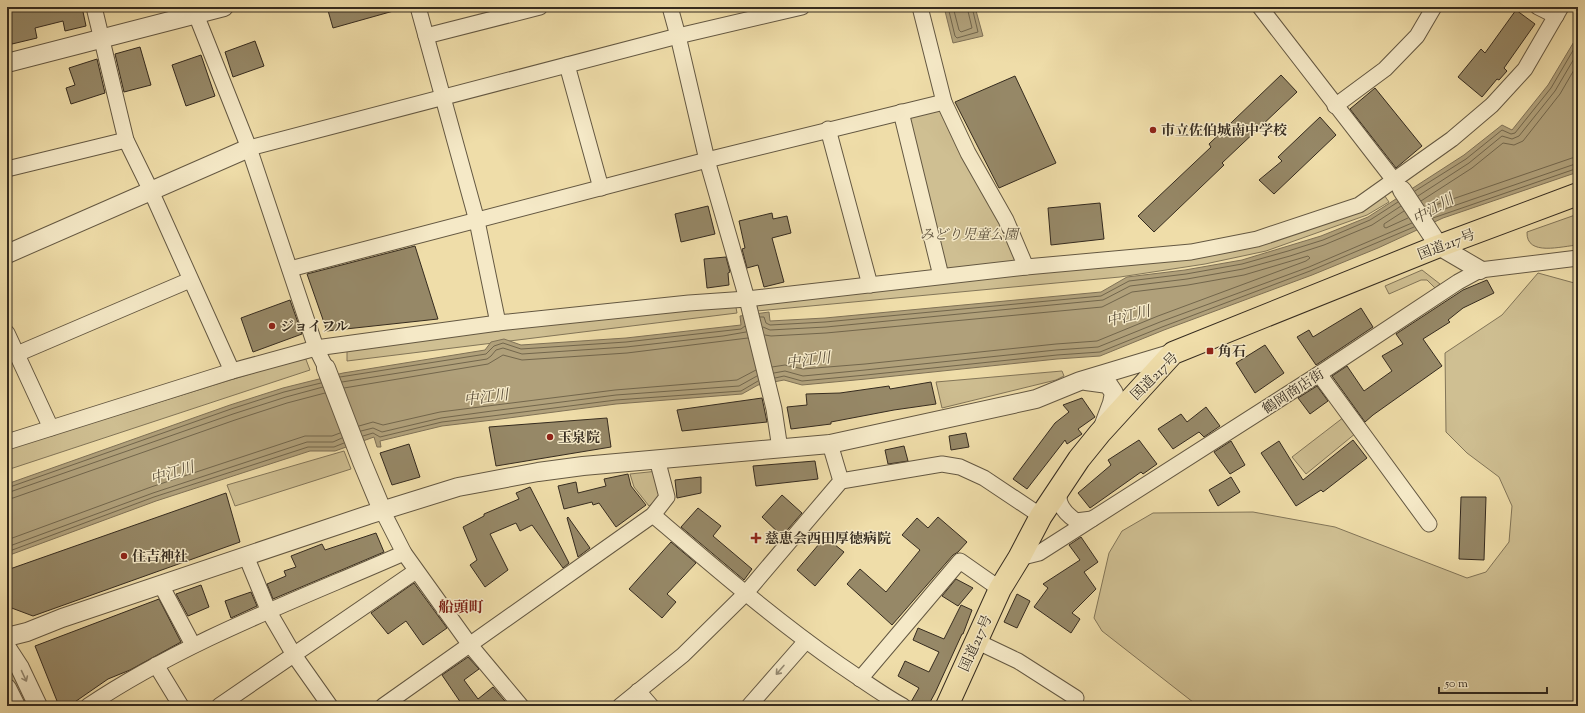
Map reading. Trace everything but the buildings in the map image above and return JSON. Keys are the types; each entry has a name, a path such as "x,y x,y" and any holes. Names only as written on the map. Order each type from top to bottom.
{"highway":[{"name":"国道217号","path":"947,706 1000,588 1019,558 1041,516 1063,482 1100,433 1173,353 1434,238 1578,194"}],"street":[{"path":"94,7 126,140 151,191 232,371"},
{"path":"7,63 102,40 194,11 224,7"},
{"path":"418,7 477,221 498,322"},
{"path":"426,36 540,7"},
{"path":"670,7 707,160 748,304 774,409 780,449"},
{"path":"7,254 249,148 678,36 802,7"},
{"path":"920,7 944,102 968,153 1006,220 1026,267"},
{"path":"1335,106 1385,69 1417,36 1434,7"},
{"path":"7,442 232,371 316,348 498,322 689,303 748,304 870,285 941,276 1191,252 1257,239 1359,205 1397,186 1492,105 1525,69 1559,12 1538,7"},
{"path":"1265,9 1335,106 1397,186 1434,238 1480,270"},
{"path":"194,11 249,148 316,348 326,368 382,510 404,553 416,571 470,645 521,706"},
{"path":"567,65 601,188"},
{"path":"290,270 707,160 828,129 944,102"},
{"path":"901,112 941,276"},
{"path":"828,129 870,285"},
{"path":"7,169 126,140"},
{"name":"鶴岡商店街","path":"1019,558 1039,553 1319,374 1458,282 1480,270 1578,258"},
{"path":"17,354 190,280"},
{"path":"7,333 51,428"},
{"path":"7,637 27,632 62,618 382,510 458,487 538,472 583,466 830,444 1036,399 1080,381 1173,353"},
{"path":"1319,374 1429,524"},
{"path":"1080,381 1108,384 1114,393 1112,403 1100,433"},
{"path":"830,444 841,481"},
{"path":"383,706 653,515 667,498 657,459"},
{"path":"620,706 683,655 745,594 841,481 942,464 960,467 984,478 1041,516"},
{"path":"1063,482 1058,497 1068,516 1076,522 1093,519"},
{"path":"653,515 745,594 806,641 860,678 886,702 903,706"},
{"path":"88,706 118,686 194,645 404,553"},
{"path":"246,556 269,612 294,656 330,706"},
{"path":"860,678 960,561 1000,588"},
{"path":"219,706 416,571"},
{"path":"161,585 194,645"},
{"path":"749,706 806,641"},
{"path":"976,641 1018,661 1076,698"},
{"path":"7,648 20,668 38,706"},
{"path":"156,665 181,706"},
{"path":"7,688 16,706"},
{"path":"638,691 651,706"}],"green space":[{"name":"みどり児童公園","path":"943,104 1021,264 943,272 905,114"},
{"path":"1382,192 1389,202 1367,215 1266,251 1205,264 1120,277 757,311 756,299 1189,255"},
{"path":"1578,214 1578,245 1546,248 1532,245 1528,240 1527,232"},
{"path":"1422,270 1440,284 1435,288 1427,280 1421,280 1389,294 1385,286"},
{"path":"1538,273 1578,284 1578,706 1198,706 1102,631 1094,618 1109,553 1122,531 1153,513 1253,512 1335,527 1467,578 1486,572 1509,542 1512,506 1499,477 1467,453 1446,432 1445,353 1502,315"},
{"path":"735,302 737,313 347,361 347,351 365,345"},
{"path":"305,357 310,370 7,470 7,449"},
{"path":"1062,371 1064,376 1056,380 942,408 936,382"},
{"path":"1344,417 1356,433 1306,474 1292,457"},
{"path":"344,451 351,469 235,506 227,485"},
{"path":"658,471 659,498 649,506 634,487 630,474"},
{"path":"17,668 34,706 20,706 7,680 7,672"}],"water":[{"path":"944,7 975,7 983,36 953,43"},
{"name":"中江川","path":"1578,35 1578,172 1443,218 1378,248 1312,275 1164,330 1100,356 802,385 784,380 758,385 742,394 616,404 442,426 380,441 381,447 377,447 374,437 335,451 310,451 156,501 7,556 7,484 230,405 283,388 343,373 485,350 491,342 504,339 521,345 626,338 741,325 740,316 769,312 770,321 825,318 1101,292 1127,277 1185,270 1242,260 1321,236 1368,217 1464,155 1502,125 1512,130 1548,85"}],"place":[{"name":"市立佐伯城南中学校","path":"1153,130"},
{"name":"ジョイフル","path":"272,326"},
{"name":"角石","path":"1210,351"},
{"name":"玉泉院","path":"550,437"},
{"name":"慈恵会西田厚徳病院","path":"756,538"},
{"name":"住吉神社","path":"124,556"}],"district":[{"name":"船頭町","path":"461,607"}]}
